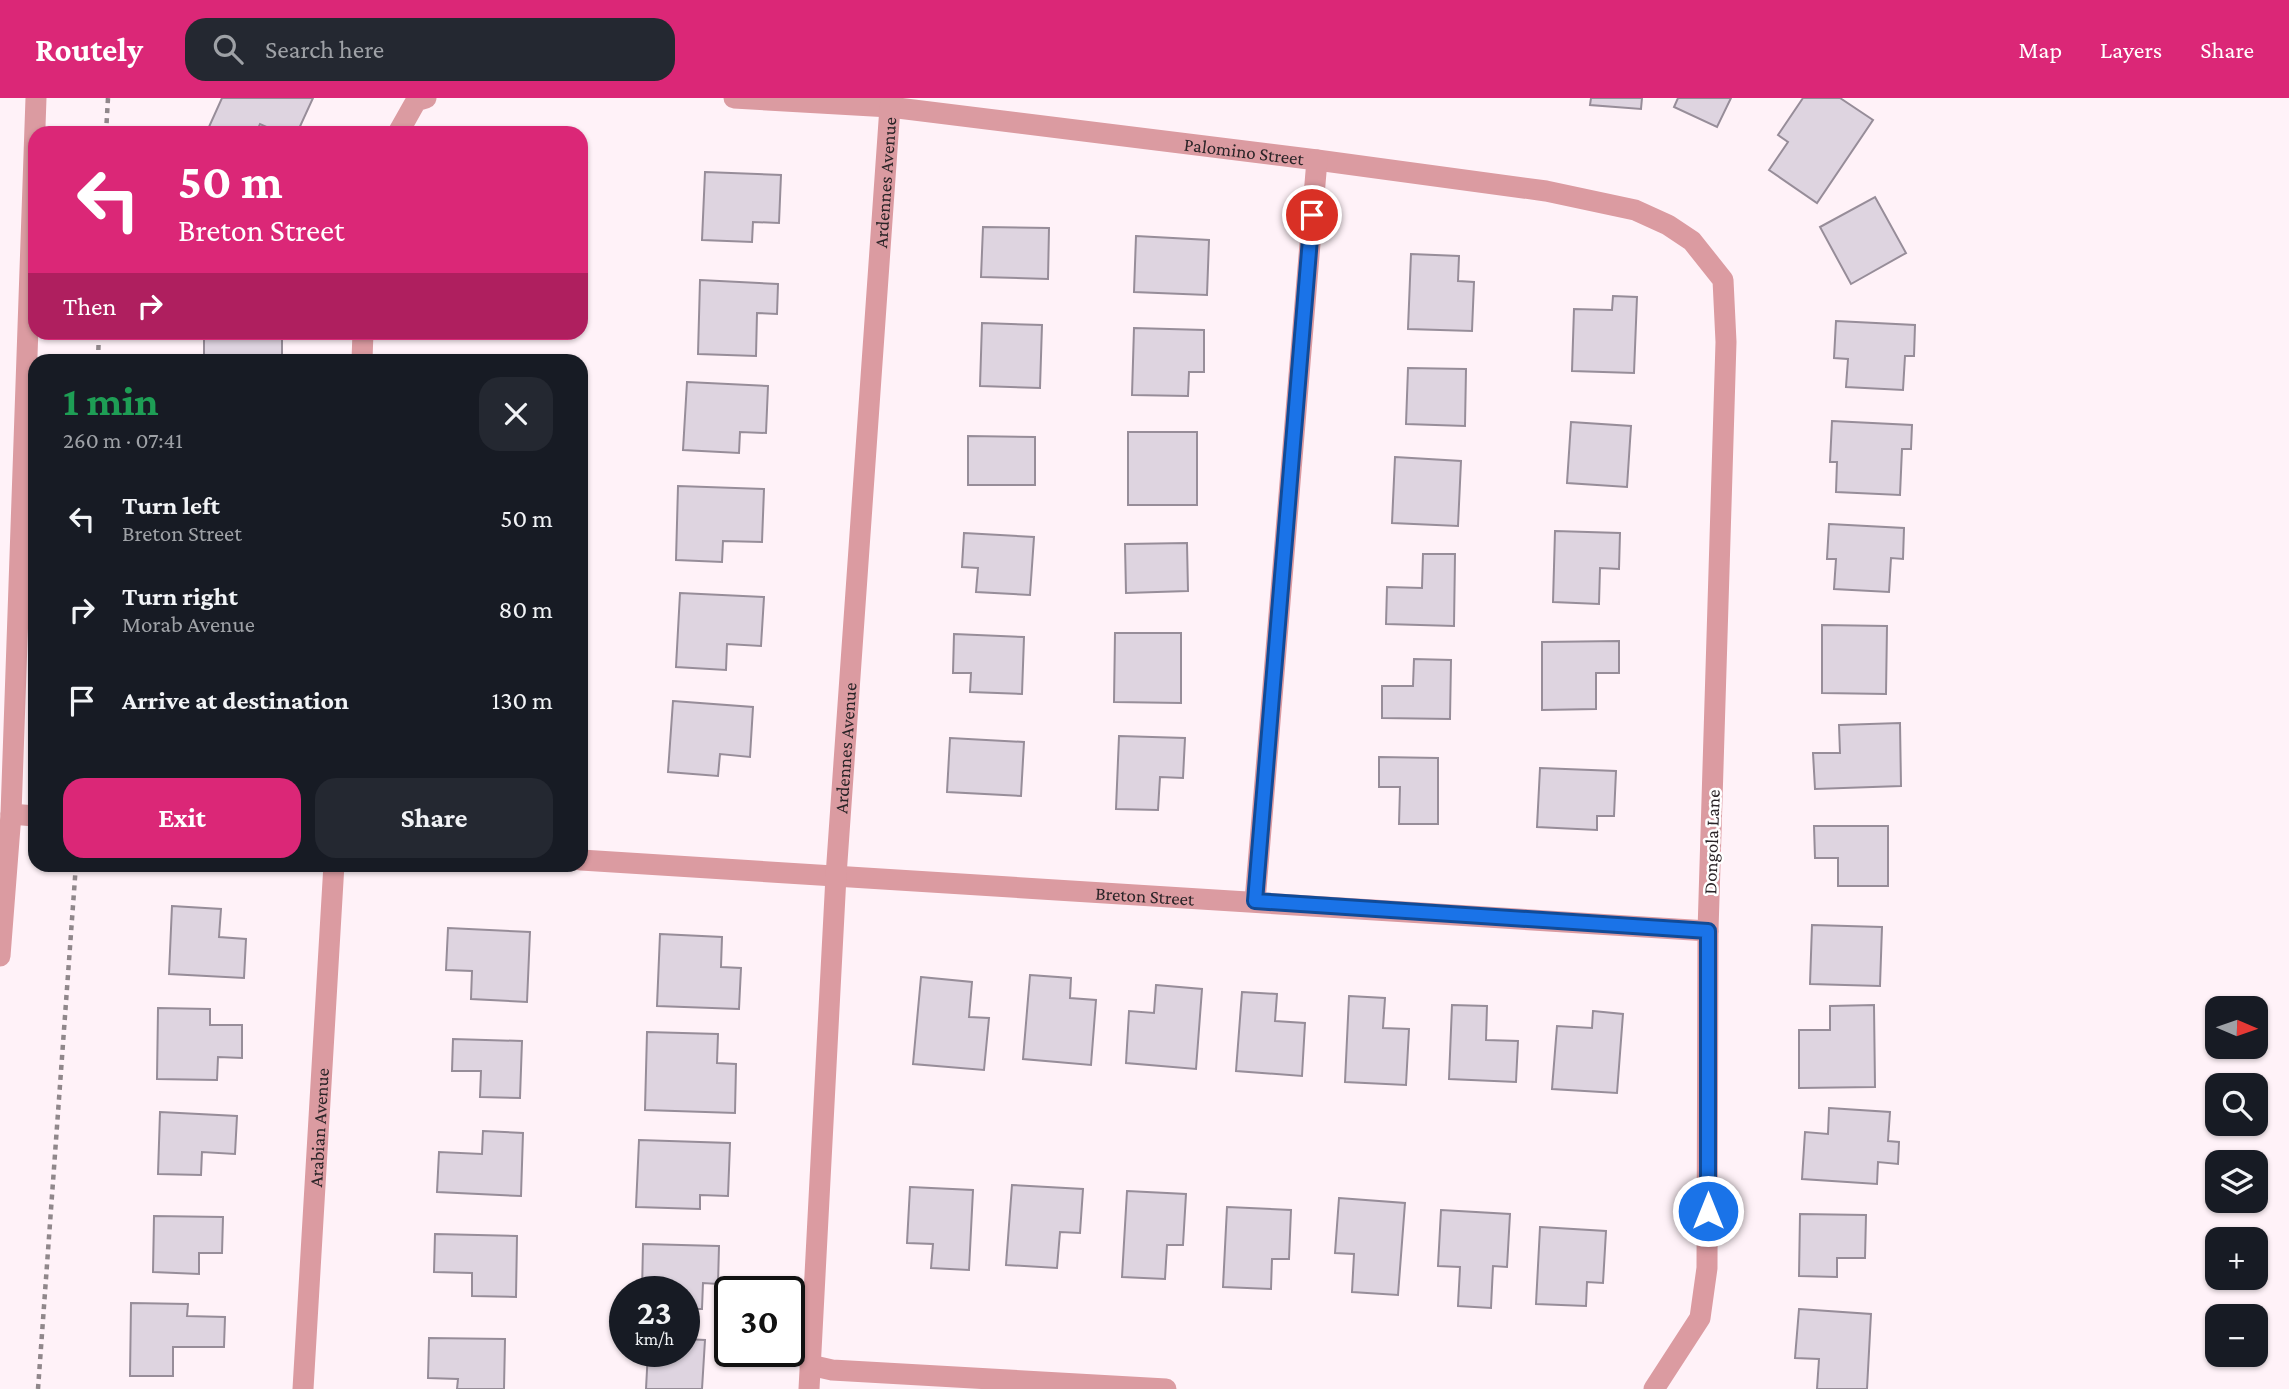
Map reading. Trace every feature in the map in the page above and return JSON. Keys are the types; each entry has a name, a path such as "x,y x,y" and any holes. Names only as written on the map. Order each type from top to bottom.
{"street":[{"path":"35,126 36,98"},
{"name":"Palomino Street","path":"734,98 890,107 1546,191 1635,210 1668,225 1692,241 1723,281"},
{"path":"403,126 421,100"},
{"name":"Ardennes Avenue","path":"809,1389 836,877 890,107"},
{"path":"1255,901 1317,160"},
{"name":"Dongola Lane","path":"1654,1389 1700,1318 1707,1268 1708,931 1726,342 1723,281"},
{"path":"0,956 11,814 28,327"},
{"path":"11,814 28,815"},
{"name":"Breton Street","path":"588,860 1708,931"},
{"name":"Arabian Avenue","path":"303,1389 334,872"},
{"path":"810,1365 832,1370 1166,1389"}],"path":[{"path":"106,126 108,98"},
{"path":"38,1389 75,872"}],"building":[{"path":"222,98 313,98 300,126 209,126"},
{"path":"1591,98 1642,98 1641,109 1590,105"},
{"path":"1678,98 1731,98 1717,127 1674,107"},
{"path":"1803,98 1840,98 1873,120 1817,203 1769,170 1788,142 1778,135"},
{"path":"705,172 781,175 779,223 753,222 752,242 702,240"},
{"path":"1875,197 1906,253 1851,284 1820,227"},
{"path":"983,227 1049,228 1048,279 981,277"},
{"path":"1136,236 1209,240 1207,295 1134,292"},
{"path":"1411,254 1459,256 1458,281 1474,282 1472,331 1408,329"},
{"path":"700,280 778,284 777,314 757,313 756,356 698,354"},
{"path":"1613,296 1637,297 1634,373 1572,371 1574,309 1612,310"},
{"path":"1836,321 1915,325 1914,356 1905,356 1903,390 1846,387 1848,359 1834,358"},
{"path":"982,323 1042,325 1040,388 980,386"},
{"path":"1134,328 1204,330 1204,372 1189,372 1188,396 1132,395"},
{"path":"204,340 282,340 282,354 204,354"},
{"path":"1408,368 1466,369 1465,426 1406,424"},
{"path":"687,382 768,386 766,433 740,432 739,453 683,450"},
{"path":"1832,421 1912,425 1911,449 1902,449 1900,495 1836,492 1837,462 1830,462"},
{"path":"1571,422 1631,426 1627,487 1567,483"},
{"path":"1128,432 1197,432 1197,505 1128,505"},
{"path":"968,436 1035,437 1035,485 968,485"},
{"path":"1395,457 1461,461 1458,526 1392,523"},
{"path":"678,486 764,489 762,542 723,541 722,562 676,560"},
{"path":"1829,524 1904,528 1903,559 1891,558 1889,592 1834,589 1836,559 1827,559"},
{"path":"1555,531 1620,533 1619,569 1600,568 1599,604 1553,602"},
{"path":"964,533 1034,537 1030,595 976,592 978,568 962,567"},
{"path":"1187,543 1188,591 1126,593 1125,544"},
{"path":"1423,554 1455,554 1454,626 1386,624 1387,587 1422,588"},
{"path":"680,593 764,597 761,646 727,644 726,670 676,667"},
{"path":"1822,625 1887,626 1886,694 1822,693"},
{"path":"1115,633 1181,633 1181,703 1114,702"},
{"path":"954,634 1024,637 1022,694 970,692 971,673 953,673"},
{"path":"1619,641 1619,673 1596,673 1596,709 1542,710 1542,642"},
{"path":"1414,659 1451,660 1450,719 1382,718 1382,686 1413,686"},
{"path":"673,701 753,707 750,757 720,754 718,776 668,772"},
{"path":"1900,723 1901,786 1815,789 1813,753 1840,753 1839,725"},
{"path":"1119,736 1185,738 1183,778 1160,777 1158,810 1116,809"},
{"path":"950,738 1024,742 1021,796 947,792"},
{"path":"1379,757 1438,758 1438,824 1399,824 1400,787 1379,787"},
{"path":"1540,768 1616,771 1614,816 1597,816 1597,830 1537,827"},
{"path":"1814,826 1888,826 1888,886 1838,886 1838,858 1815,858"},
{"path":"172,906 221,909 219,937 246,939 244,978 169,974"},
{"path":"1812,925 1882,927 1880,986 1810,984"},
{"path":"448,928 530,932 527,1002 471,999 472,971 446,970"},
{"path":"660,934 722,937 721,967 741,968 739,1009 657,1006"},
{"path":"1030,975 1071,978 1070,998 1096,1000 1091,1065 1023,1059"},
{"path":"921,977 972,982 969,1017 989,1018 984,1070 913,1064"},
{"path":"1156,985 1202,989 1196,1069 1126,1063 1129,1011 1154,1013"},
{"path":"1242,992 1277,994 1275,1021 1305,1023 1302,1076 1236,1071"},
{"path":"1349,996 1385,998 1383,1028 1409,1029 1406,1085 1345,1082"},
{"path":"1452,1005 1487,1006 1486,1040 1518,1041 1516,1082 1449,1079"},
{"path":"1874,1005 1875,1087 1799,1088 1799,1030 1830,1030 1830,1006"},
{"path":"158,1008 210,1009 210,1025 242,1025 242,1058 218,1057 217,1080 157,1079"},
{"path":"1593,1011 1623,1014 1617,1093 1552,1089 1557,1026 1592,1028"},
{"path":"647,1032 718,1034 717,1063 736,1064 735,1113 645,1110"},
{"path":"453,1039 522,1041 520,1098 480,1097 481,1071 452,1071"},
{"path":"1829,1108 1890,1112 1888,1141 1899,1142 1898,1164 1878,1162 1877,1184 1802,1179 1805,1132 1828,1134"},
{"path":"160,1112 237,1116 235,1154 202,1152 201,1175 158,1174"},
{"path":"483,1131 523,1133 521,1196 437,1192 439,1152 482,1154"},
{"path":"639,1140 730,1143 728,1196 700,1195 700,1209 636,1207"},
{"path":"1012,1185 1083,1189 1080,1233 1060,1232 1057,1268 1006,1265"},
{"path":"910,1187 973,1190 969,1270 931,1268 933,1244 907,1243"},
{"path":"1127,1191 1186,1194 1183,1245 1167,1245 1165,1279 1122,1277"},
{"path":"1339,1198 1405,1203 1398,1295 1352,1292 1354,1254 1335,1253"},
{"path":"1227,1207 1291,1210 1289,1259 1272,1259 1271,1289 1223,1287"},
{"path":"1441,1210 1510,1214 1507,1267 1493,1266 1491,1308 1458,1306 1460,1267 1438,1266"},
{"path":"1800,1214 1866,1215 1865,1258 1837,1258 1837,1277 1799,1276"},
{"path":"154,1216 223,1217 222,1253 199,1253 199,1274 153,1272"},
{"path":"1540,1227 1606,1231 1603,1283 1587,1282 1586,1306 1536,1304"},
{"path":"435,1234 517,1236 516,1297 472,1296 472,1273 434,1272"},
{"path":"643,1244 719,1246 718,1276 714,1276 714,1284 703,1283 702,1309 700,1276 642,1276"},
{"path":"131,1303 188,1304 187,1316 225,1317 224,1347 173,1347 173,1376 130,1376"},
{"path":"1799,1309 1871,1314 1867,1389 1817,1389 1819,1359 1795,1358"},
{"path":"429,1338 505,1339 504,1389 457,1389 458,1379 428,1378"},
{"path":"700,1340 705,1340 702,1389 646,1389 647,1367 700,1367"}],"route":[{"path":"1312,215 1255,901 1708,931 1708,1211"}]}
